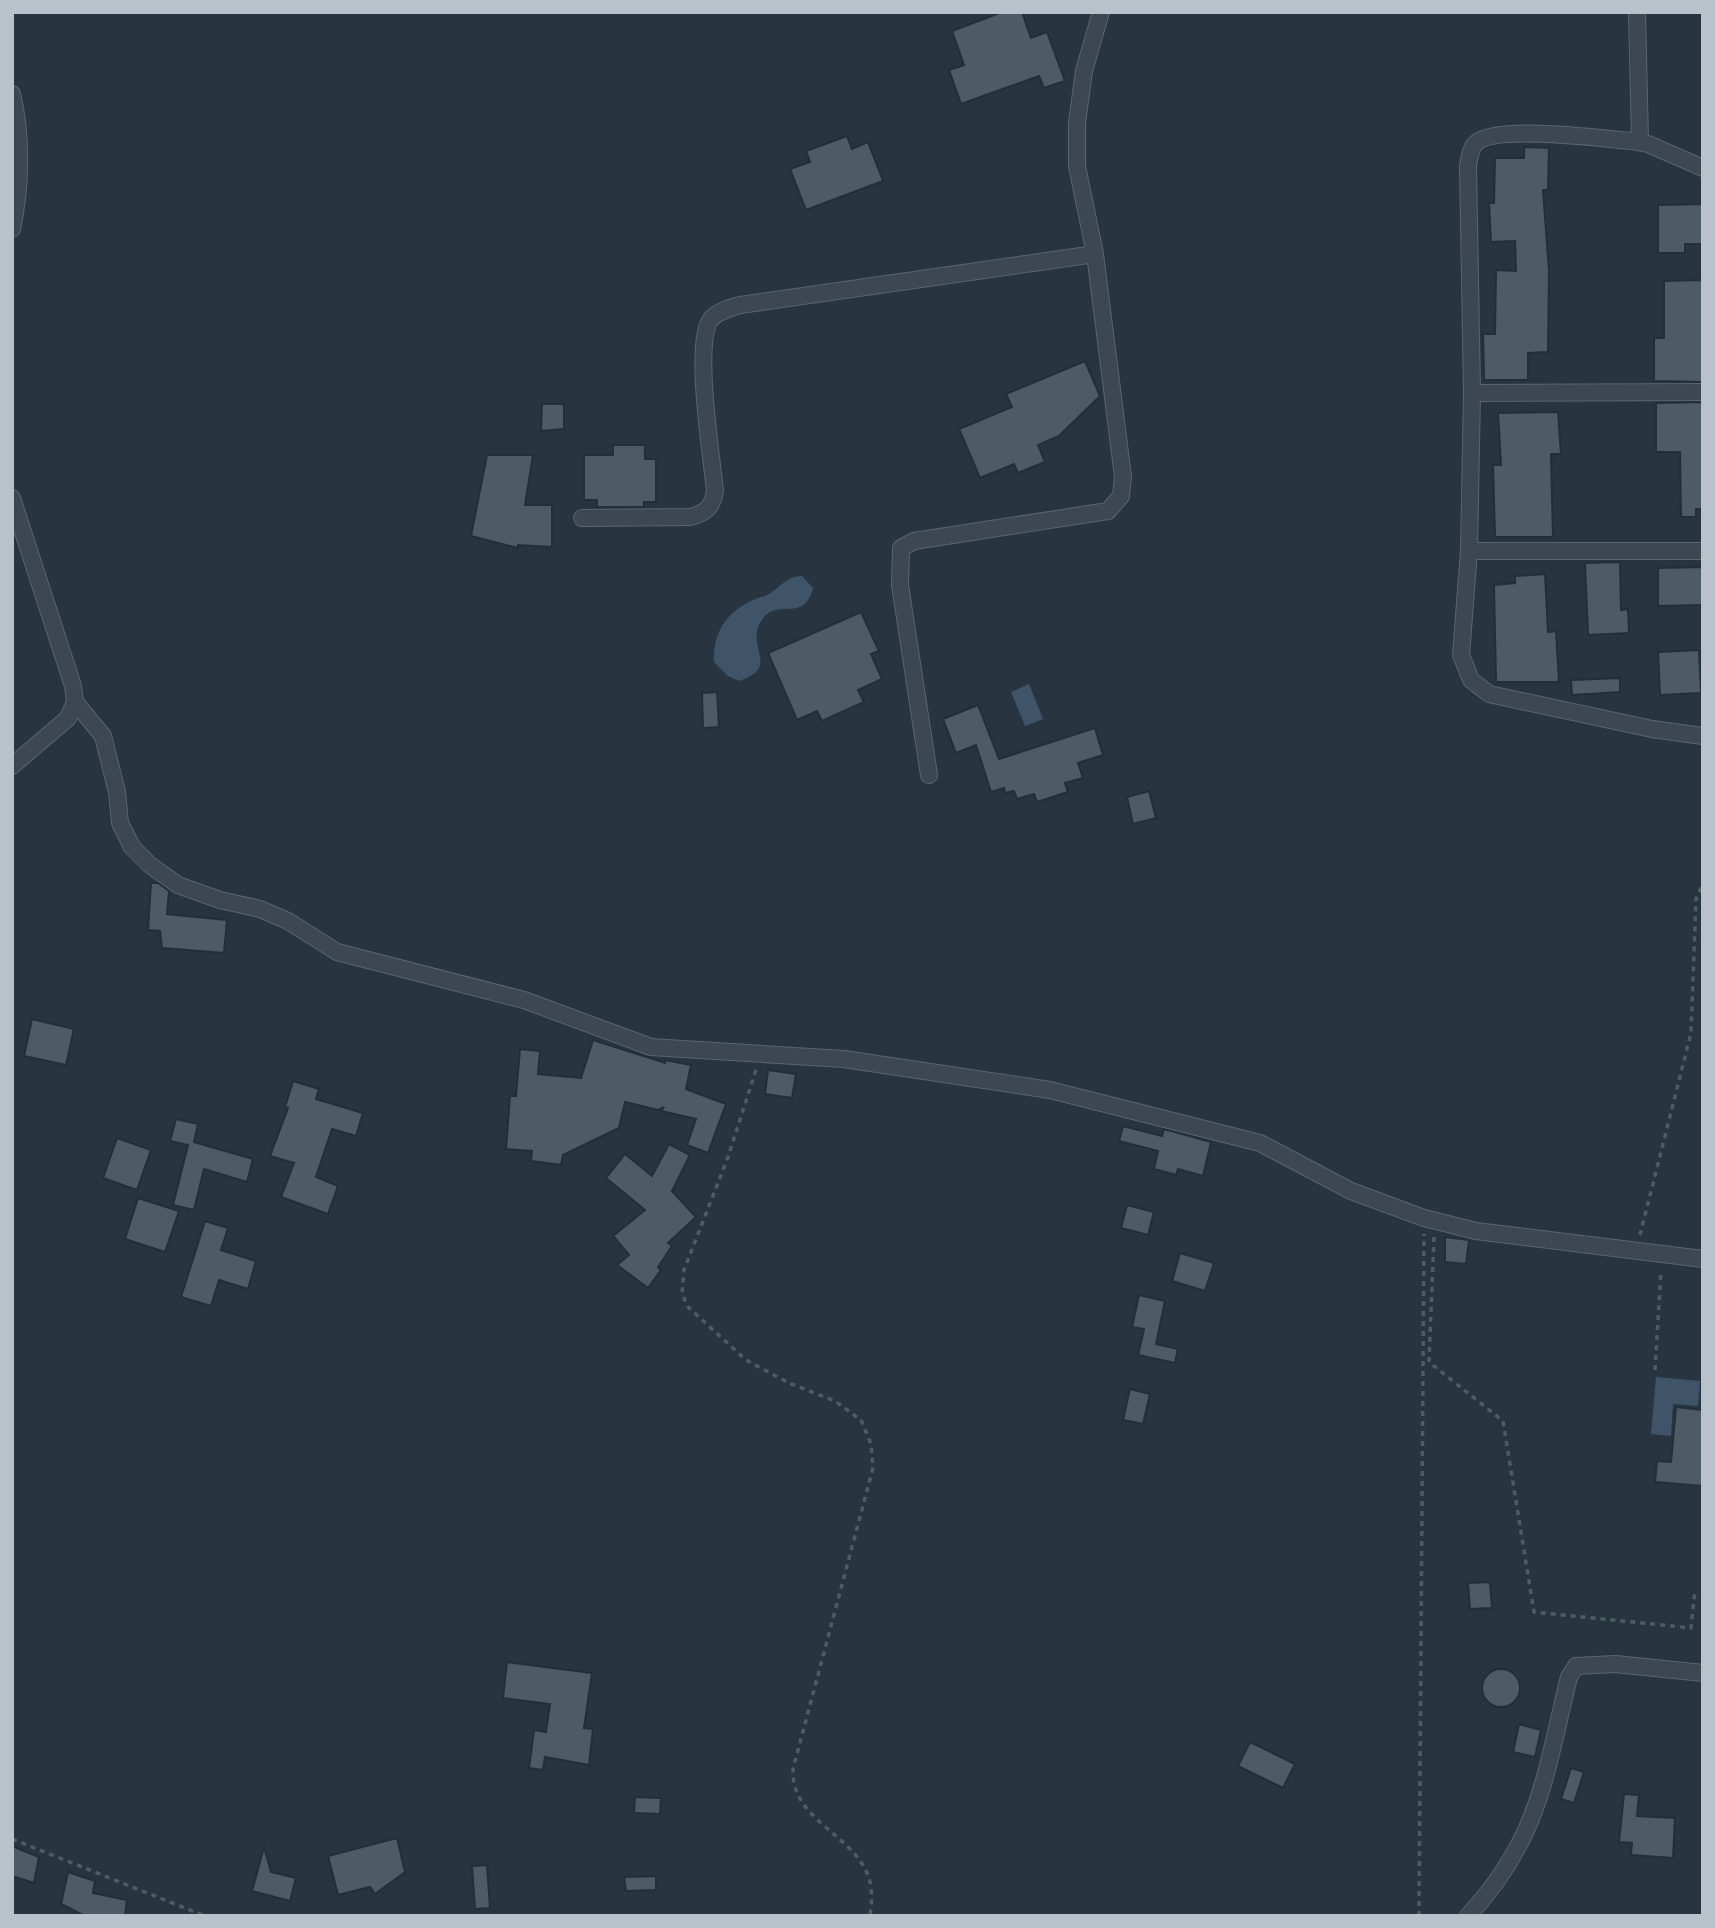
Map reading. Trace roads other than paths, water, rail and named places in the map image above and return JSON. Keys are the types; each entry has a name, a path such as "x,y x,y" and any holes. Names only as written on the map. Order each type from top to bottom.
{"street":[{"path":"929,775 901,585 901,548 914,541 1108,510 1121,496 1123,477 1096,254 1077,166 1077,123 1084,71 1101,12"},
{"path":"1637,12 1640,35 1640,142"},
{"path":"12,94 17,113 18,142 12,229"},
{"path":"1703,168 1640,142 1507,134 1481,139 1474,145 1468,166 1472,393 1469,551 1461,655 1471,680 1489,694 1703,736"},
{"path":"582,518 690,517 704,513 712,505 715,491 703,366 705,333 712,319 725,310 740,305 1096,254"},
{"path":"1472,393 1703,392"},
{"path":"12,498 73,686 75,702 68,718 12,766"},
{"path":"1469,551 1703,551"},
{"path":"75,702 103,736 117,792 120,823 132,847 150,865 178,885 220,900 260,909 288,921 337,952 524,1000 651,1047 844,1059 1050,1090 1260,1143 1351,1191 1429,1219 1476,1231 1703,1259"},
{"path":"1468,1916 1491,1891 1526,1835 1543,1790 1569,1677 1576,1666 1615,1664 1703,1673"}],"water":[{"path":"802,576 813,588 809,599 796,608 774,611 766,615 760,623 757,632 760,656 758,669 739,681 728,676 714,662 716,642 723,625 744,605 769,594 788,580"},
{"path":"1029,684 1043,719 1025,726 1011,692"},
{"path":"1656,1377 1700,1381 1698,1406 1673,1404 1671,1436 1651,1434"}]}
